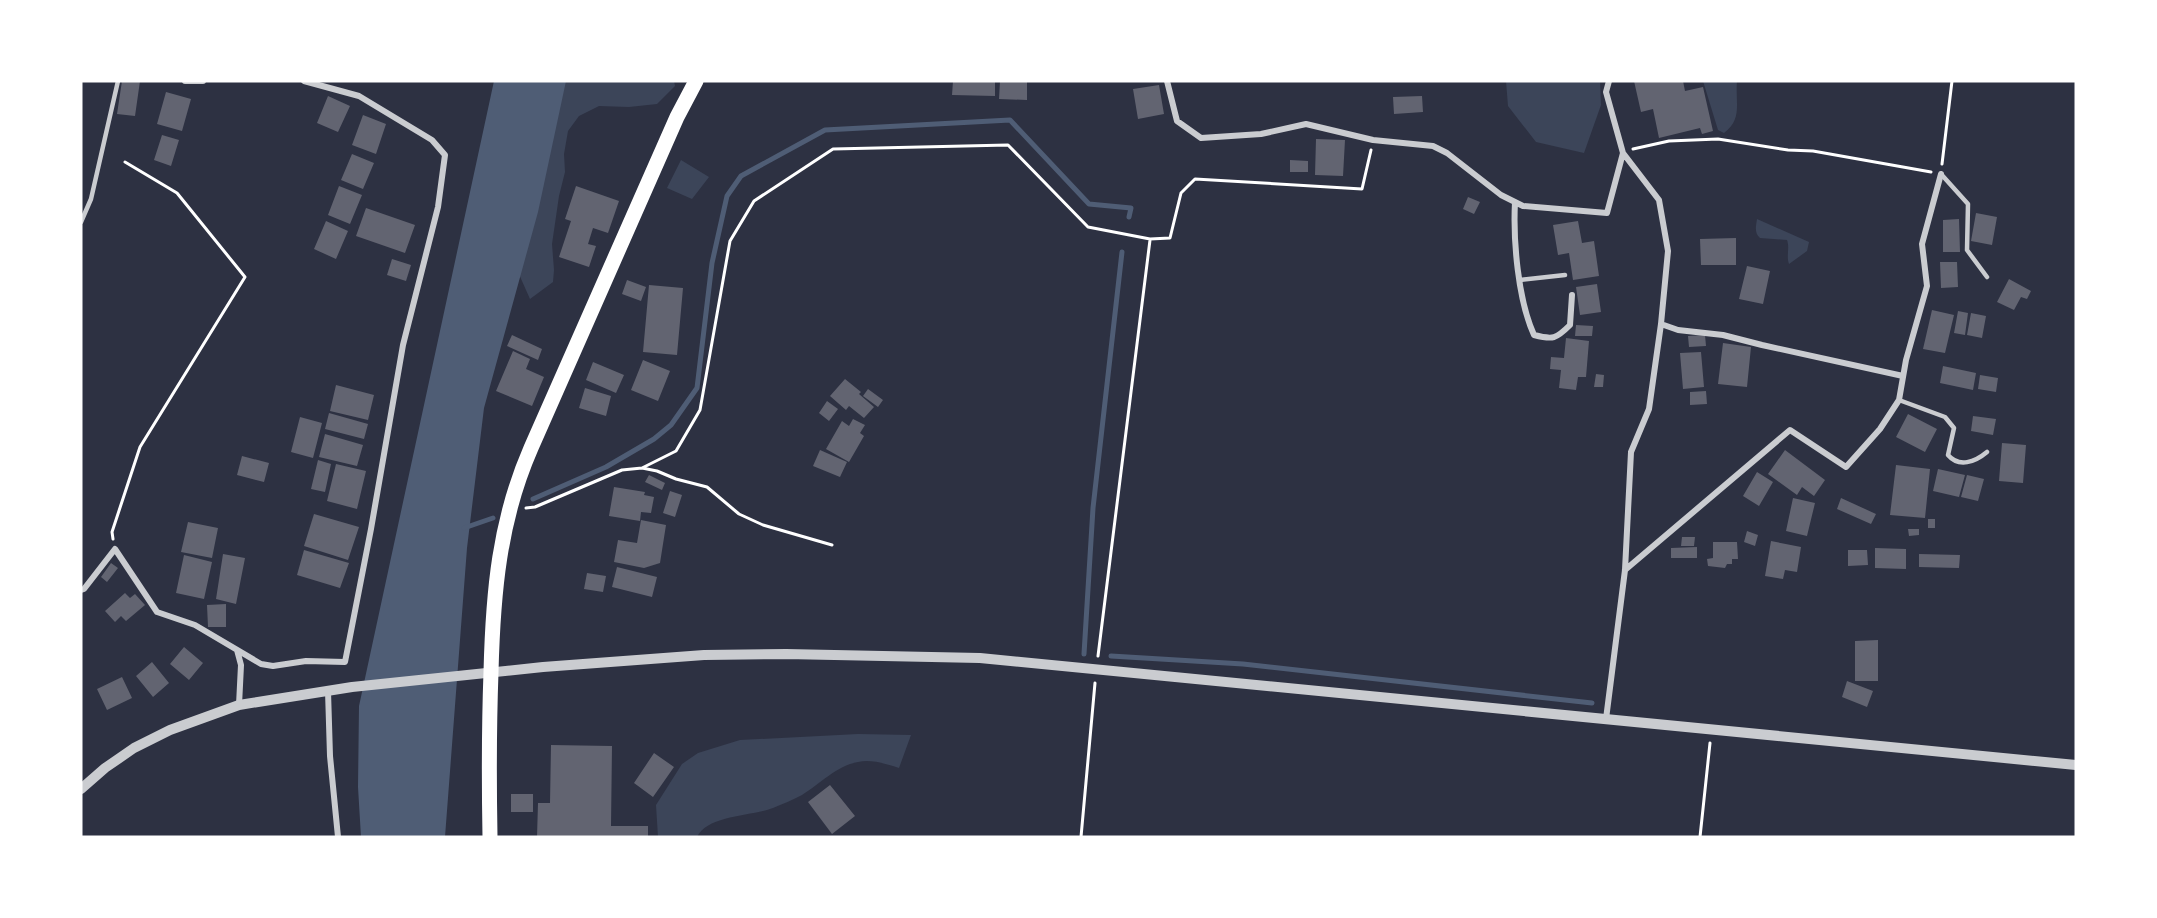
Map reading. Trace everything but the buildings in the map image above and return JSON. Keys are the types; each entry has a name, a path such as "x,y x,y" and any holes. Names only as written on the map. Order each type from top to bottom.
{"main road":[{"path":"490,837 489,746 495,587 509,510 531,448 677,117 696,81"}],"street":[{"path":"184,81 203,81"},
{"path":"81,590 115,549 157,612 195,624 261,664 273,666 306,661 345,662 372,529 403,345 438,207 445,155 432,140 358,96 304,81"},
{"path":"1167,81 1177,121 1201,138 1261,135 1306,124 1373,140 1433,146 1447,153 1502,195 1523,206 1607,213 1623,153"},
{"path":"1606,719 1624,570 1631,452 1649,409 1668,251 1659,200 1623,153 1606,92 1609,81"},
{"path":"1624,570 1790,430 1846,467 1880,429 1899,400 1926,286 1922,244 1941,174"},
{"path":"1515,202 1515,243 1526,318 1534,335 1550,339 1560,335 1570,325 1572,295"},
{"path":"1661,324 1678,330 1723,334 1762,345 1903,376"},
{"path":"237,650 241,665 239,705"},
{"path":"81,789 105,768 134,748 170,730 239,705 333,690 646,658 786,654 980,658 2076,765"},
{"path":"333,690 330,756 338,837"}],"lane":[{"path":"81,222 91,200 118,81"},
{"path":"1941,174 1968,204 1967,250 1987,277"},
{"path":"1521,280 1564,275"},
{"path":"1899,400 1945,417 1954,428 1948,455 1953,461 1966,463 1977,460 1987,452"}],"path":[{"path":"1623,153 1635,148 1670,141 1718,139 1788,150 1813,151 1941,174 1952,81"},
{"path":"642,468 676,451 700,410 730,241 754,201 833,149 1008,145 1088,227 1150,239 1170,238 1181,194 1195,179 1362,189 1373,140"},
{"path":"115,549 112,532 140,447 245,277 177,193 125,162"},
{"path":"1082,837 1097,670 1150,239"},
{"path":"509,510 535,507 622,470 642,468 707,487 739,514 763,525 832,545"},
{"path":"1700,837 1712,729"}],"shaded area":[{"path":"494,81 566,81 538,212 484,408 467,548 445,837 361,837 358,787 359,706"},
{"path":"556,81 674,81 675,86 657,104 629,107 599,106 579,116 568,131 564,154 565,172 552,244 553,282 530,299 514,263"},
{"path":"1506,81 1600,81 1601,105 1584,153 1536,142 1508,106"},
{"path":"1703,81 1737,81 1736,116 1730,128 1724,133 1718,130"},
{"path":"681,160 709,177 692,199 667,188"},
{"path":"1757,219 1809,242 1807,251 1789,264 1787,240 1760,238 1756,232"},
{"path":"858,734 911,735 899,768 863,761 850,764 835,771 795,799 764,811 720,820 710,824 697,837 658,837 656,805 682,764 698,753 740,740"}],"waterway":[{"path":"533,499 606,467 654,439 671,425 697,388 712,263 727,196 741,176 825,130 1010,120 1089,204 1131,208 1129,217"},
{"path":"1084,654 1093,508 1122,252"},
{"path":"464,528 493,518"},
{"path":"1111,656 1243,664 1592,703"}]}
